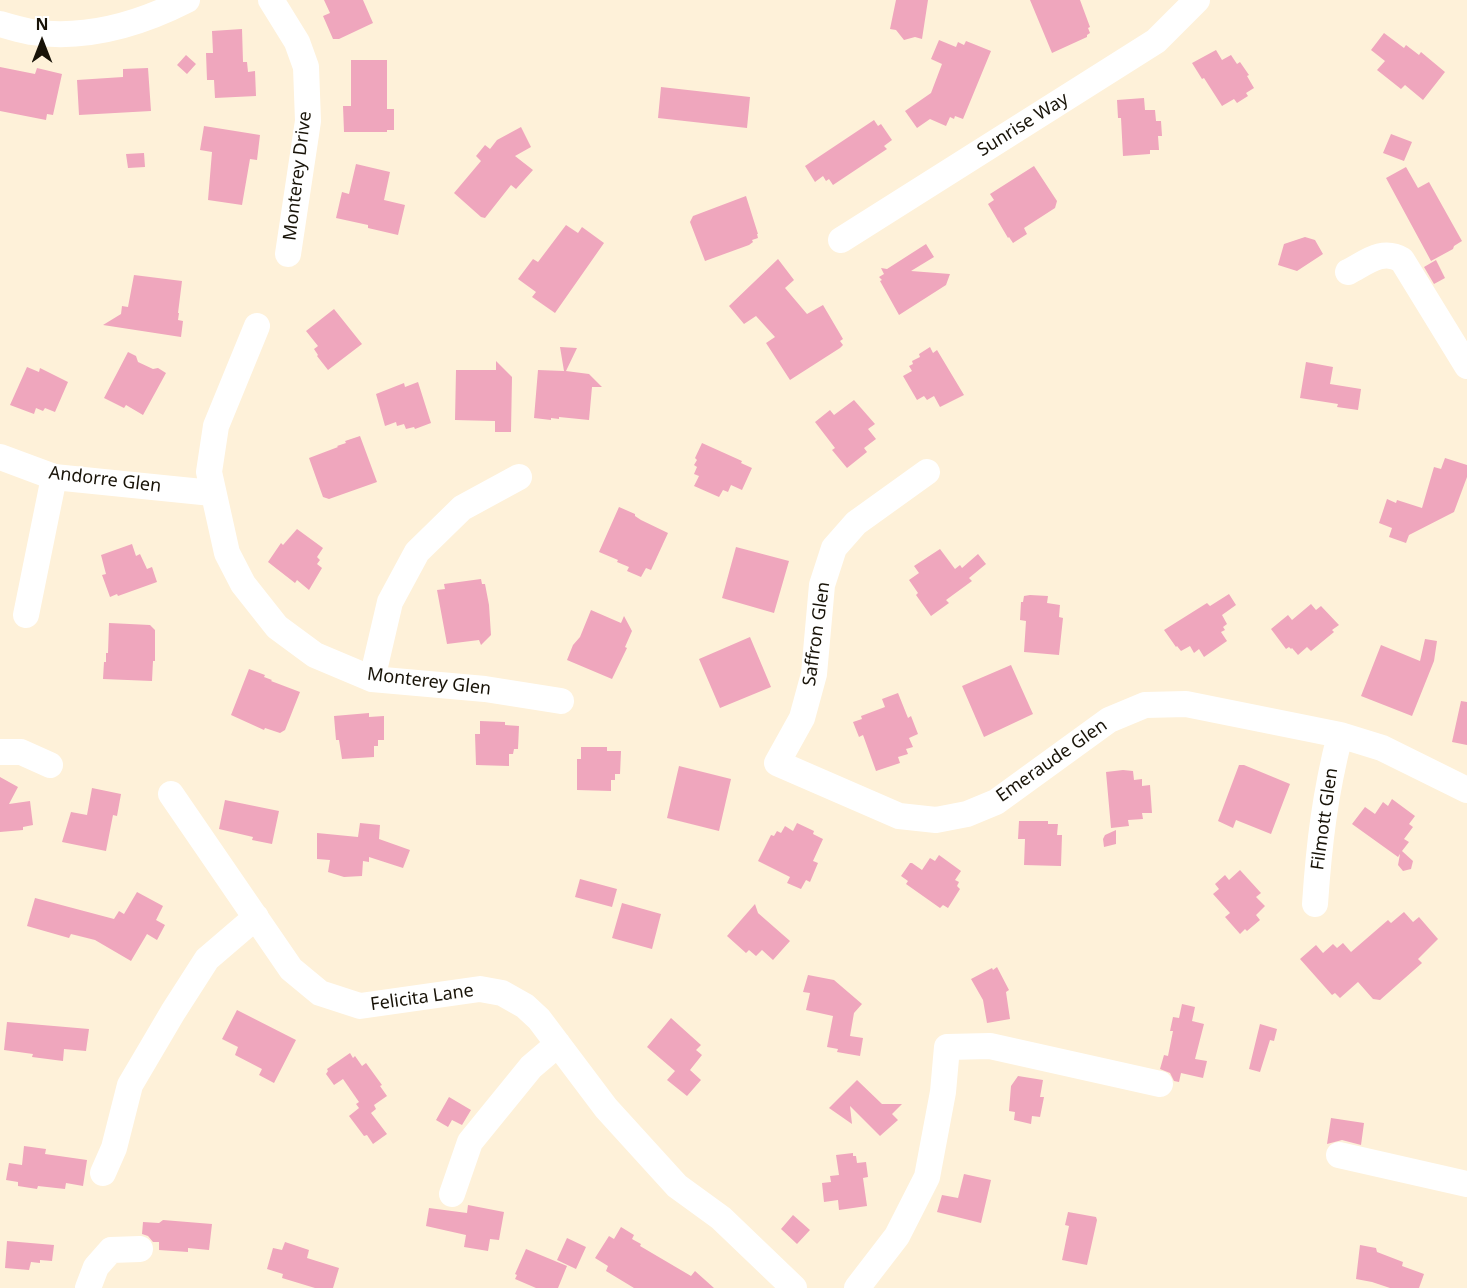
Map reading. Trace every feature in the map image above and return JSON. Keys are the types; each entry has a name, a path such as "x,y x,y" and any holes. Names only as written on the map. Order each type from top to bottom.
{"street":[{"path":"0,24 31,32 61,34 123,27 164,12 187,0"},
{"name":"Monterey Drive","path":"271,0 297,42 306,67 308,121 288,254"},
{"name":"Sunrise Way","path":"841,240 1156,41 1197,0"},
{"path":"1348,273 1382,254 1392,255 1402,260 1467,366"},
{"name":"Monterey Glen","path":"257,326 216,426 209,472 227,553 243,584 277,627 315,655 372,679 485,689 561,701"},
{"name":"Andorre Glen","path":"0,457 54,477 212,493"},
{"name":"Saffron Glen","path":"777,763 802,718 814,674 822,585 834,548 856,523 927,472"},
{"path":"26,615 54,477"},
{"path":"372,679 390,602 417,552 462,508 519,477"},
{"name":"Emeraude Glen","path":"777,763 898,816 936,819 967,814 996,802 1108,720 1145,705 1186,704 1340,735 1382,748 1467,790"},
{"name":"Filmott Glen","path":"1315,904 1319,841 1328,783 1340,735"},
{"path":"0,752 21,752 50,765"},
{"name":"Felicita Lane","path":"171,794 291,969 320,993 360,1006 480,989 502,993 525,1006 539,1019 606,1108 678,1186 721,1218 794,1288"},
{"path":"103,1173 114,1148 130,1085 173,1012 207,959 256,917"},
{"path":"452,1194 470,1142 531,1067 558,1044"},
{"path":"857,1288 897,1236 927,1177 943,1092 947,1047 990,1046 1160,1084"},
{"path":"1339,1155 1467,1184"},
{"path":"88,1288 96,1267 111,1250 140,1249"}],"building":[{"path":"324,0 363,0 373,23 339,39 333,39 323,16 330,13"},
{"path":"896,0 928,0 922,39 915,37 904,40 896,30 890,29"},
{"path":"1030,0 1080,0 1090,33 1087,37 1052,53"},
{"path":"242,29 243,62 247,62 248,72 255,71 256,96 215,98 214,80 207,80 206,53 213,53 212,31"},
{"path":"1384,33 1404,48 1406,45 1419,55 1421,52 1445,72 1423,100 1405,85 1401,89 1377,70 1385,61 1371,50"},
{"path":"939,40 956,47 958,42 964,45 966,41 991,51 963,119 950,117 946,126 930,119 917,128 905,111 931,93 942,64 931,59"},
{"path":"1216,50 1222,60 1231,55 1237,64 1240,62 1249,75 1247,76 1254,88 1246,93 1248,96 1237,103 1234,99 1222,106 1192,63"},
{"path":"186,55 196,64 187,74 177,65"},
{"path":"351,60 387,60 387,109 394,109 394,130 344,132 343,106 351,106"},
{"path":"0,67 35,74 37,68 62,74 53,115 47,114 46,120 0,111"},
{"path":"148,68 151,111 79,115 77,80 123,77 123,69"},
{"path":"661,87 750,97 747,128 658,118"},
{"path":"1144,98 1145,110 1155,110 1156,121 1161,121 1162,136 1158,136 1159,150 1150,150 1150,154 1123,156 1121,118 1118,118 1117,100"},
{"path":"874,120 878,126 881,124 892,140 884,146 887,149 833,185 823,176 815,182 805,166"},
{"path":"204,126 260,135 257,160 250,159 242,205 208,200 212,152 200,150"},
{"path":"521,127 531,147 515,156 533,170 516,189 511,185 485,218 481,217 454,193 481,161 476,156 485,145 490,149 497,140"},
{"path":"1391,134 1412,142 1404,161 1383,153"},
{"path":"144,153 145,167 128,168 126,154"},
{"path":"356,164 390,172 384,200 405,205 398,235 336,218 342,192 349,194"},
{"path":"1034,166 1057,201 1055,208 1024,228 1027,234 1013,243 988,204 994,200 990,194"},
{"path":"1406,167 1418,188 1429,182 1462,241 1453,249 1431,261 1386,178"},
{"path":"746,196 758,238 752,240 753,242 749,245 705,261 690,222 693,216"},
{"path":"566,225 578,233 582,227 604,243 555,313 532,297 536,292 518,279 533,259 538,262"},
{"path":"1305,237 1315,240 1323,254 1297,271 1278,265 1284,244"},
{"path":"926,244 934,257 911,271 950,274 946,285 899,315 880,281 882,280 879,277 884,274 881,268 887,269"},
{"path":"778,259 794,280 785,288 807,314 823,305 843,339 840,341 843,345 840,348 790,380 766,343 775,337 756,316 744,324 729,306"},
{"path":"1436,260 1445,278 1434,284 1424,267"},
{"path":"134,275 182,281 178,313 178,320 183,321 181,337 103,325 121,314 122,306 128,307"},
{"path":"334,309 362,344 328,370 314,349 318,346 306,331"},
{"path":"560,347 577,348 566,371 589,374 602,387 592,387 589,420 559,417 559,419 551,418 551,420 534,418 538,370 564,371"},
{"path":"930,347 933,353 937,350 964,395 940,407 934,396 927,400 924,396 917,400 903,376 912,371 909,366 913,364 912,361"},
{"path":"128,352 136,356 138,362 166,373 143,415 126,405 124,408 104,398"},
{"path":"496,361 512,377 511,432 495,432 495,421 455,420 456,370 496,370"},
{"path":"1306,362 1333,367 1330,384 1361,389 1358,410 1337,407 1338,404 1300,398"},
{"path":"27,367 39,372 40,368 68,382 55,412 45,408 43,411 36,408 34,414 10,405"},
{"path":"418,382 431,423 415,429 414,427 406,429 404,424 397,426 396,422 385,426 376,394 404,383 405,387"},
{"path":"854,400 875,424 868,429 876,439 864,448 867,452 847,468 832,450 835,448 815,422 830,410 834,415"},
{"path":"360,436 377,482 329,499 323,497 309,458"},
{"path":"702,443 752,468 742,490 731,485 728,492 723,490 719,497 694,486 699,476 694,474 697,467 694,465 697,460 695,458"},
{"path":"1445,458 1467,465 1467,477 1454,512 1409,535 1406,543 1389,537 1392,528 1379,523 1387,499 1422,508 1434,467 1441,469"},
{"path":"619,507 668,533 651,570 646,568 641,577 627,571 629,567 617,562 618,560 599,552"},
{"path":"297,529 323,548 317,557 320,560 317,564 322,568 309,590 297,580 295,583 268,562 281,543 283,545"},
{"path":"132,544 136,556 140,554 147,569 152,567 157,582 110,597 102,575 106,574 101,555"},
{"path":"736,547 789,561 774,613 722,598"},
{"path":"940,549 955,569 960,565 962,568 978,554 986,564 969,578 972,581 946,600 949,603 931,616 916,595 918,593 909,580 919,573 914,566"},
{"path":"481,579 482,584 485,584 489,605 491,635 481,645 479,640 447,644 437,590 445,589 444,584"},
{"path":"1229,594 1236,605 1222,615 1227,624 1223,627 1225,630 1221,632 1227,641 1204,657 1199,649 1194,653 1190,646 1181,651 1176,647 1164,630 1207,603 1210,606"},
{"path":"1024,596 1048,596 1047,603 1060,605 1059,617 1063,618 1059,655 1024,652 1026,621 1020,620 1021,602"},
{"path":"1311,604 1316,610 1321,606 1339,625 1311,651 1307,647 1298,655 1292,648 1286,649 1271,629 1288,615 1292,620"},
{"path":"591,610 621,623 624,616 632,631 625,647 627,648 612,679 567,660"},
{"path":"109,623 150,625 155,630 155,661 153,661 152,681 103,679 104,662 106,662 106,653 108,653"},
{"path":"750,637 771,687 720,708 699,659"},
{"path":"1425,639 1437,641 1434,661 1412,716 1361,696 1381,645 1420,661"},
{"path":"1011,665 1033,714 984,737 962,686"},
{"path":"249,669 265,675 264,677 271,681 300,692 285,730 280,733 265,728 264,730 231,715"},
{"path":"898,693 908,718 911,716 918,734 909,738 913,747 906,749 908,754 898,757 900,763 876,771 863,735 859,737 853,722 862,719 861,716 885,707 882,699"},
{"path":"1461,701 1467,702 1467,745 1452,742"},
{"path":"369,713 369,717 384,716 384,740 378,740 378,746 374,746 374,757 342,759 339,740 336,740 334,716"},
{"path":"480,721 505,722 505,725 519,726 518,749 514,749 513,754 509,754 509,766 476,765 475,734 480,734"},
{"path":"581,747 607,747 607,751 621,751 620,774 615,774 615,780 611,780 611,791 577,790 577,759 581,759"},
{"path":"1239,765 1290,784 1271,834 1236,820 1233,828 1218,821"},
{"path":"679,766 731,779 719,831 667,818"},
{"path":"1133,771 1134,780 1142,779 1142,786 1150,785 1152,813 1142,813 1143,819 1128,820 1129,826 1111,828 1106,772"},
{"path":"0,777 18,787 9,804 30,801 33,825 23,827 23,830 0,832"},
{"path":"92,788 121,794 117,816 113,815 106,851 62,842 71,812 87,815"},
{"path":"1392,799 1415,816 1409,824 1413,827 1404,839 1409,842 1402,851 1413,861 1411,869 1403,871 1398,865 1400,854 1398,857 1352,824 1365,807 1375,814 1383,802 1388,806"},
{"path":"225,800 279,811 272,844 219,829"},
{"path":"1019,821 1048,821 1048,824 1058,824 1057,835 1062,835 1061,866 1024,865 1025,839 1018,839"},
{"path":"360,823 380,825 379,839 410,850 403,868 369,857 369,862 363,861 362,876 344,877 328,872 330,860 317,859 317,833 358,837"},
{"path":"797,823 814,831 813,834 823,839 813,861 818,863 810,882 806,880 801,889 787,883 790,877 758,861 771,835 774,836 777,831 781,833 785,826 793,831"},
{"path":"1116,830 1116,844 1104,847 1105,835"},
{"path":"939,855 961,871 955,880 959,882 957,886 960,889 948,908 943,905 940,908 906,884 908,881 901,876 910,863 922,870 930,858 935,861"},
{"path":"1240,870 1261,893 1256,897 1265,906 1256,915 1260,920 1240,934 1225,917 1230,913 1213,894 1219,889 1215,884 1225,875 1229,880"},
{"path":"580,879 617,889 612,907 575,897"},
{"path":"137,892 163,906 156,920 165,925 157,940 147,934 131,961 95,940 71,934 69,938 27,926 35,898 114,919 119,911 124,914"},
{"path":"622,903 661,914 652,949 612,938"},
{"path":"755,904 758,913 790,941 773,960 762,950 756,956 749,950 746,953 727,936"},
{"path":"1404,912 1413,922 1419,917 1438,939 1418,959 1422,963 1380,1000 1373,999 1358,982 1340,998 1335,993 1332,995 1300,959 1316,945 1323,953 1333,944 1337,948 1343,943 1351,952 1388,920 1391,923"},
{"path":"997,967 1009,990 1006,992 1010,1019 987,1023 983,1000 971,979"},
{"path":"808,975 834,980 862,1004 854,1013 850,1036 863,1038 860,1056 837,1052 838,1049 827,1047 833,1016 806,1010 810,993 803,992"},
{"path":"1182,1004 1195,1007 1192,1021 1204,1024 1195,1059 1207,1061 1203,1078 1181,1073 1179,1082 1174,1081 1170,1073 1160,1069 1164,1055 1168,1056 1173,1017 1179,1018"},
{"path":"237,1010 296,1040 274,1083 259,1075 262,1069 235,1055 238,1047 222,1039"},
{"path":"671,1018 701,1045 696,1050 702,1055 690,1070 701,1080 687,1096 667,1080 675,1071 647,1047"},
{"path":"7,1022 89,1029 86,1051 64,1049 63,1061 4,1050"},
{"path":"1260,1024 1277,1029 1274,1041 1270,1040 1260,1072 1249,1069"},
{"path":"350,1053 362,1066 366,1063 387,1096 374,1105 376,1109 371,1113 387,1134 373,1144 349,1116 359,1108 356,1104 359,1102 343,1079 334,1085 326,1074 327,1069"},
{"path":"1018,1076 1043,1080 1040,1097 1044,1097 1040,1117 1032,1116 1031,1124 1014,1120 1015,1112 1009,1111 1011,1086"},
{"path":"857,1080 882,1104 902,1104 892,1114 898,1120 880,1136 850,1106 852,1124 829,1108"},
{"path":"449,1097 471,1110 462,1125 452,1120 448,1127 436,1120"},
{"path":"1331,1118 1364,1123 1361,1145 1342,1140 1327,1144"},
{"path":"24,1146 46,1149 45,1154 87,1160 83,1186 66,1183 65,1189 38,1186 37,1189 18,1186 18,1182 6,1180 9,1163 22,1165"},
{"path":"853,1153 857,1163 866,1162 868,1177 863,1178 867,1206 839,1210 838,1200 824,1202 822,1183 831,1182 830,1176 839,1175 836,1155"},
{"path":"964,1174 991,1180 981,1223 937,1212 942,1195 958,1198"},
{"path":"468,1205 504,1212 499,1240 490,1239 488,1251 464,1247 466,1235 426,1226 429,1208 467,1213"},
{"path":"1068,1212 1096,1217 1087,1265 1062,1260 1069,1226 1065,1225"},
{"path":"793,1215 810,1230 797,1244 781,1229"},
{"path":"163,1220 212,1224 209,1250 188,1248 188,1252 159,1250 159,1242 153,1242 148,1236 142,1234 143,1222 159,1223"},
{"path":"621,1227 634,1235 632,1239 641,1244 640,1246 691,1276 695,1271 714,1288 634,1288 606,1271 608,1266 595,1258 609,1236 614,1239"},
{"path":"567,1238 586,1247 576,1269 557,1260"},
{"path":"7,1241 54,1245 52,1261 31,1262 29,1270 5,1268"},
{"path":"285,1242 309,1250 307,1258 339,1268 333,1288 315,1288 282,1278 283,1274 267,1269 273,1248 282,1250"},
{"path":"1360,1245 1376,1248 1377,1252 1403,1262 1402,1266 1424,1274 1419,1288 1390,1288 1356,1279"},
{"path":"526,1249 567,1266 558,1288 536,1288 515,1279"}]}
